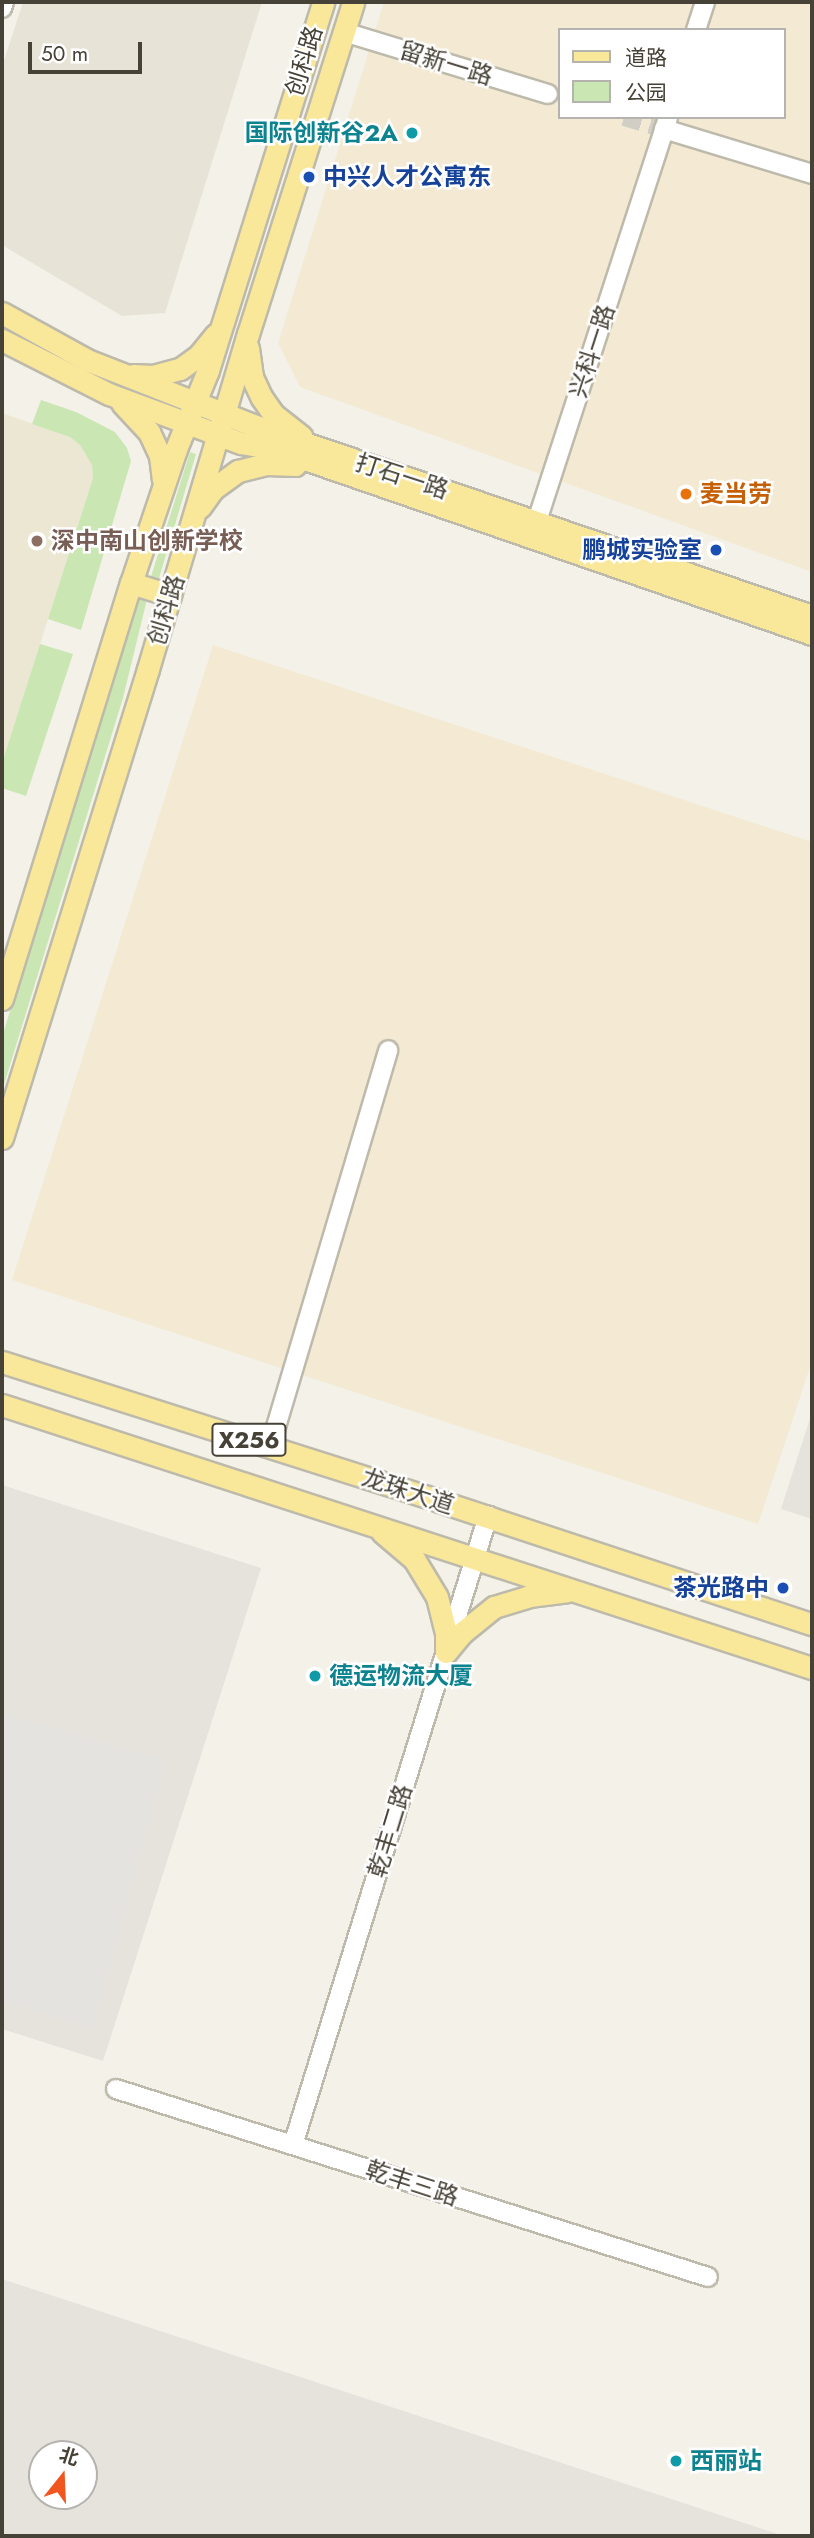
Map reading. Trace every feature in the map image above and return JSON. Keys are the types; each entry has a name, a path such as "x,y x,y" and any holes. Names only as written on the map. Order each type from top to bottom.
{"main road":[{"name":"创科路","path":"2,999 131,583 223,321 323,2"},
{"name":"创科路","path":"2,1134 353,2"},
{"name":"打石一路","path":"2,313 46,339 192,413 221,424 317,447 812,616"},
{"path":"109,369 143,376 180,369 206,348 223,321"},
{"path":"248,334 250,366 262,398 281,422 317,447"},
{"name":"打石一路","path":"2,340 109,394 192,413"},
{"path":"109,394 133,411 149,432 162,464 163,488"},
{"name":"打石一路","path":"221,424 240,443 276,449 812,634"},
{"path":"193,517 214,489 239,471 266,464 295,465 276,449"},
{"path":"131,583 170,595"},
{"path":"2,1354 24,1370"},
{"name":"龙珠大道","path":"2,1362 488,1516 812,1624"},
{"name":"龙珠大道","path":"6,1408 369,1522 808,1668"},
{"path":"369,1522 397,1543 427,1578 444,1618 446,1652"},
{"path":"446,1652 463,1632 495,1607 529,1596 576,1591"}],"street":[{"path":"2,8 4,2"},
{"path":"697,28 705,2"},
{"name":"留新一路","path":"344,32 548,94"},
{"path":"666,123 812,174"},
{"name":"兴科一路","path":"537,521 666,123"},
{"path":"471,516 537,521"},
{"path":"270,1447 388,1050"},
{"name":"乾丰二路","path":"293,2145 488,1516"},
{"name":"乾丰三路","path":"116,2089 708,2277"}],"shaded area":[{"path":"23,2 262,2 165,313 122,316 2,245 2,67"},
{"path":"384,2 812,2 812,572 300,387 278,343"},
{"name":"深中南山创新学校","path":"2,413 70,437 80,445 92,465 93,478 2,763"},
{"path":"213,645 812,842 812,1361 758,1524 12,1280"},
{"path":"812,1412 812,1519 781,1509"},
{"path":"2,1485 261,1568 103,2061 2,2029"},
{"path":"2,1713 165,1760 93,2029 2,2000"},
{"path":"2,2279 784,2536 2,2536"}],"green space":[{"path":"41,400 76,412 115,432 127,448 131,461 81,630 48,619 93,478 92,465 80,445 70,437 32,424"},
{"path":"190,452 196,454 157,585 149,583"},
{"path":"140,593 148,595 123,698 2,1091 2,1037"},
{"path":"40,644 73,654 26,796 2,788 2,763"}],"tunnel":[{"path":"631,119 664,129"}],"place":[{"name":"国际创新谷2A","path":"412,133"},
{"name":"中兴人才公寓东","path":"309,177"},
{"name":"麦当劳","path":"686,494"},
{"name":"深中南山创新学校","path":"37,541"},
{"name":"鹏城实验室","path":"716,550"},
{"name":"茶光路中","path":"783,1588"},
{"name":"德运物流大厦","path":"315,1676"},
{"name":"西丽站","path":"676,2461"}]}
